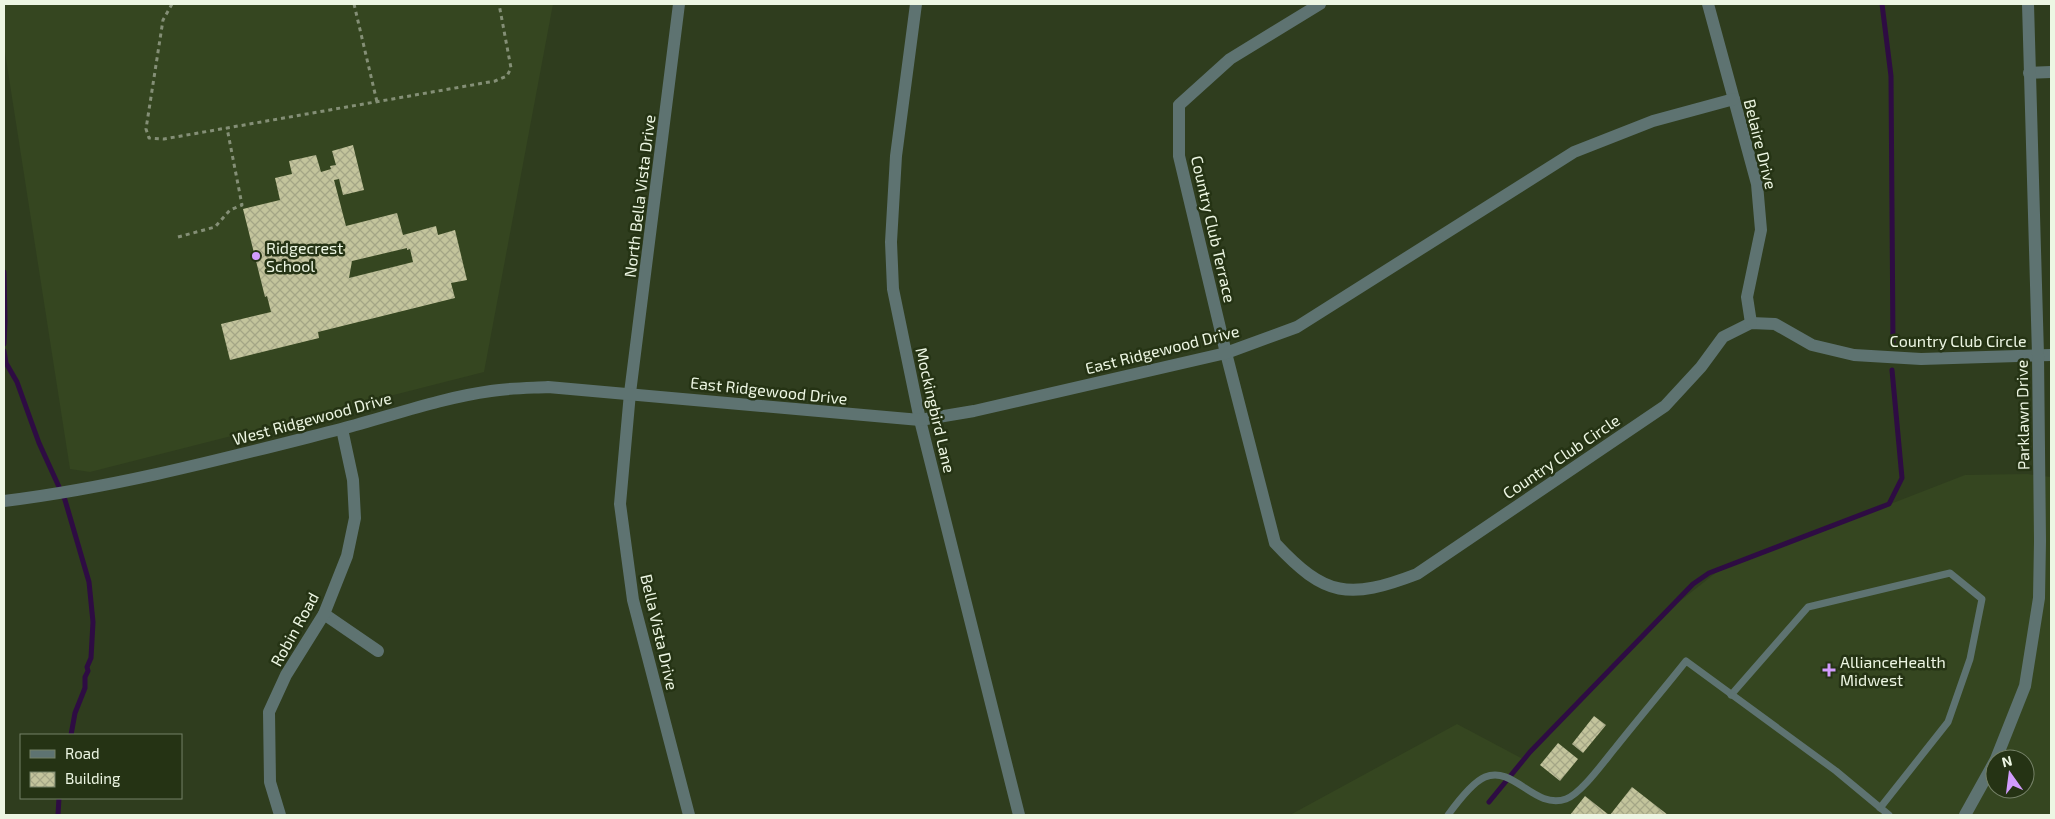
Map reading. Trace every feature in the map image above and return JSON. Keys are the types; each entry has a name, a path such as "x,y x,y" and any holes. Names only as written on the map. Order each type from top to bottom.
{"street":[{"name":"North Bella Vista Drive","path":"630,393 679,4"},
{"name":"Mockingbird Lane","path":"916,4 896,156 890,242 893,289 920,420 1019,815"},
{"name":"Country Club Terrace","path":"1226,353 1179,156 1179,105 1230,59 1320,4"},
{"name":"Belaire Drive","path":"1708,4 1757,184 1761,230 1747,297 1751,323"},
{"name":"Parklawn Drive","path":"2000,749 2025,686 2045,598 2040,541 2038,355 2028,4"},
{"path":"2029,73 2051,72"},
{"name":"East Ridgewood Drive","path":"630,393 920,420 974,411 1226,353 1297,328 1574,152 1653,121 1734,99"},
{"name":"Country Club Circle","path":"1226,353 1275,542 1296,565 1323,585 1357,591 1384,586 1417,574 1665,406 1701,368 1723,337 1751,323 1775,324 1812,345 1854,355 1921,359 2051,354"},
{"name":"West Ridgewood Drive","path":"4,501 76,491 143,477 342,429 418,407 491,391 548,387 630,393"},
{"name":"Bella Vista Drive","path":"630,393 620,504 633,600 689,815"},
{"name":"Robin Road","path":"280,815 270,782 270,712 286,674 324,614 347,556 355,518 353,480 342,429"},
{"path":"324,614 378,651"},
{"name":"Parklawn Drive","path":"1965,815 1985,780"}],"lane":[{"path":"1731,695 1808,607 1950,573 1982,599 1970,660 1948,722 1880,808"},
{"path":"1448,815 1460,800 1484,778 1494,775 1504,776 1542,799 1555,802 1568,799 1588,782 1686,661 1836,771 1889,815"}],"path":[{"path":"172,4 163,20 146,129 149,138 164,139 495,81 507,76 511,68 499,4"},
{"path":"354,4 376,102"},
{"path":"178,237 215,227 230,210 242,205 228,128"}],"shaded area":[{"path":"4,4 553,4 484,372 90,472 70,469 4,46"},
{"name":"AllianceHealth Midwest","path":"2027,474 2051,477 2051,815 1290,815 1457,724 1521,758 1660,617 1718,571 1965,475"}],"building":[{"path":"353,145 364,190 343,195 339,179 334,180 346,226 397,213 403,235 436,226 438,235 455,230 467,280 451,283 455,298 318,332 319,338 230,360 221,324 271,312 267,296 265,297 243,209 280,200 275,178 292,174 289,161 316,155 321,172 331,169 330,166 336,165 332,151","holes":["407,248 407,250 410,249 413,262 349,278 352,261"]},
{"path":"1594,716 1606,725 1583,753 1572,744"},
{"path":"1558,743 1578,759 1560,781 1540,765"},
{"path":"1632,787 1668,815 1610,815"},
{"path":"1585,796 1609,815 1570,815"}],"waterway":[{"path":"1882,4 1891,76 1893,345"},
{"path":"4,272 4,344"},
{"path":"4,351 6,363 17,382 39,443 65,500 89,582 93,622 91,658 87,667 85,688 75,713 71,734"},
{"path":"1489,802 1530,752 1693,584 1709,573 1889,504 1902,478 1892,370"},
{"path":"58,815 59,799"}],"place":[{"name":"Ridgecrest School","path":"256,256"},
{"name":"AllianceHealth Midwest","path":"1829,670"}]}
